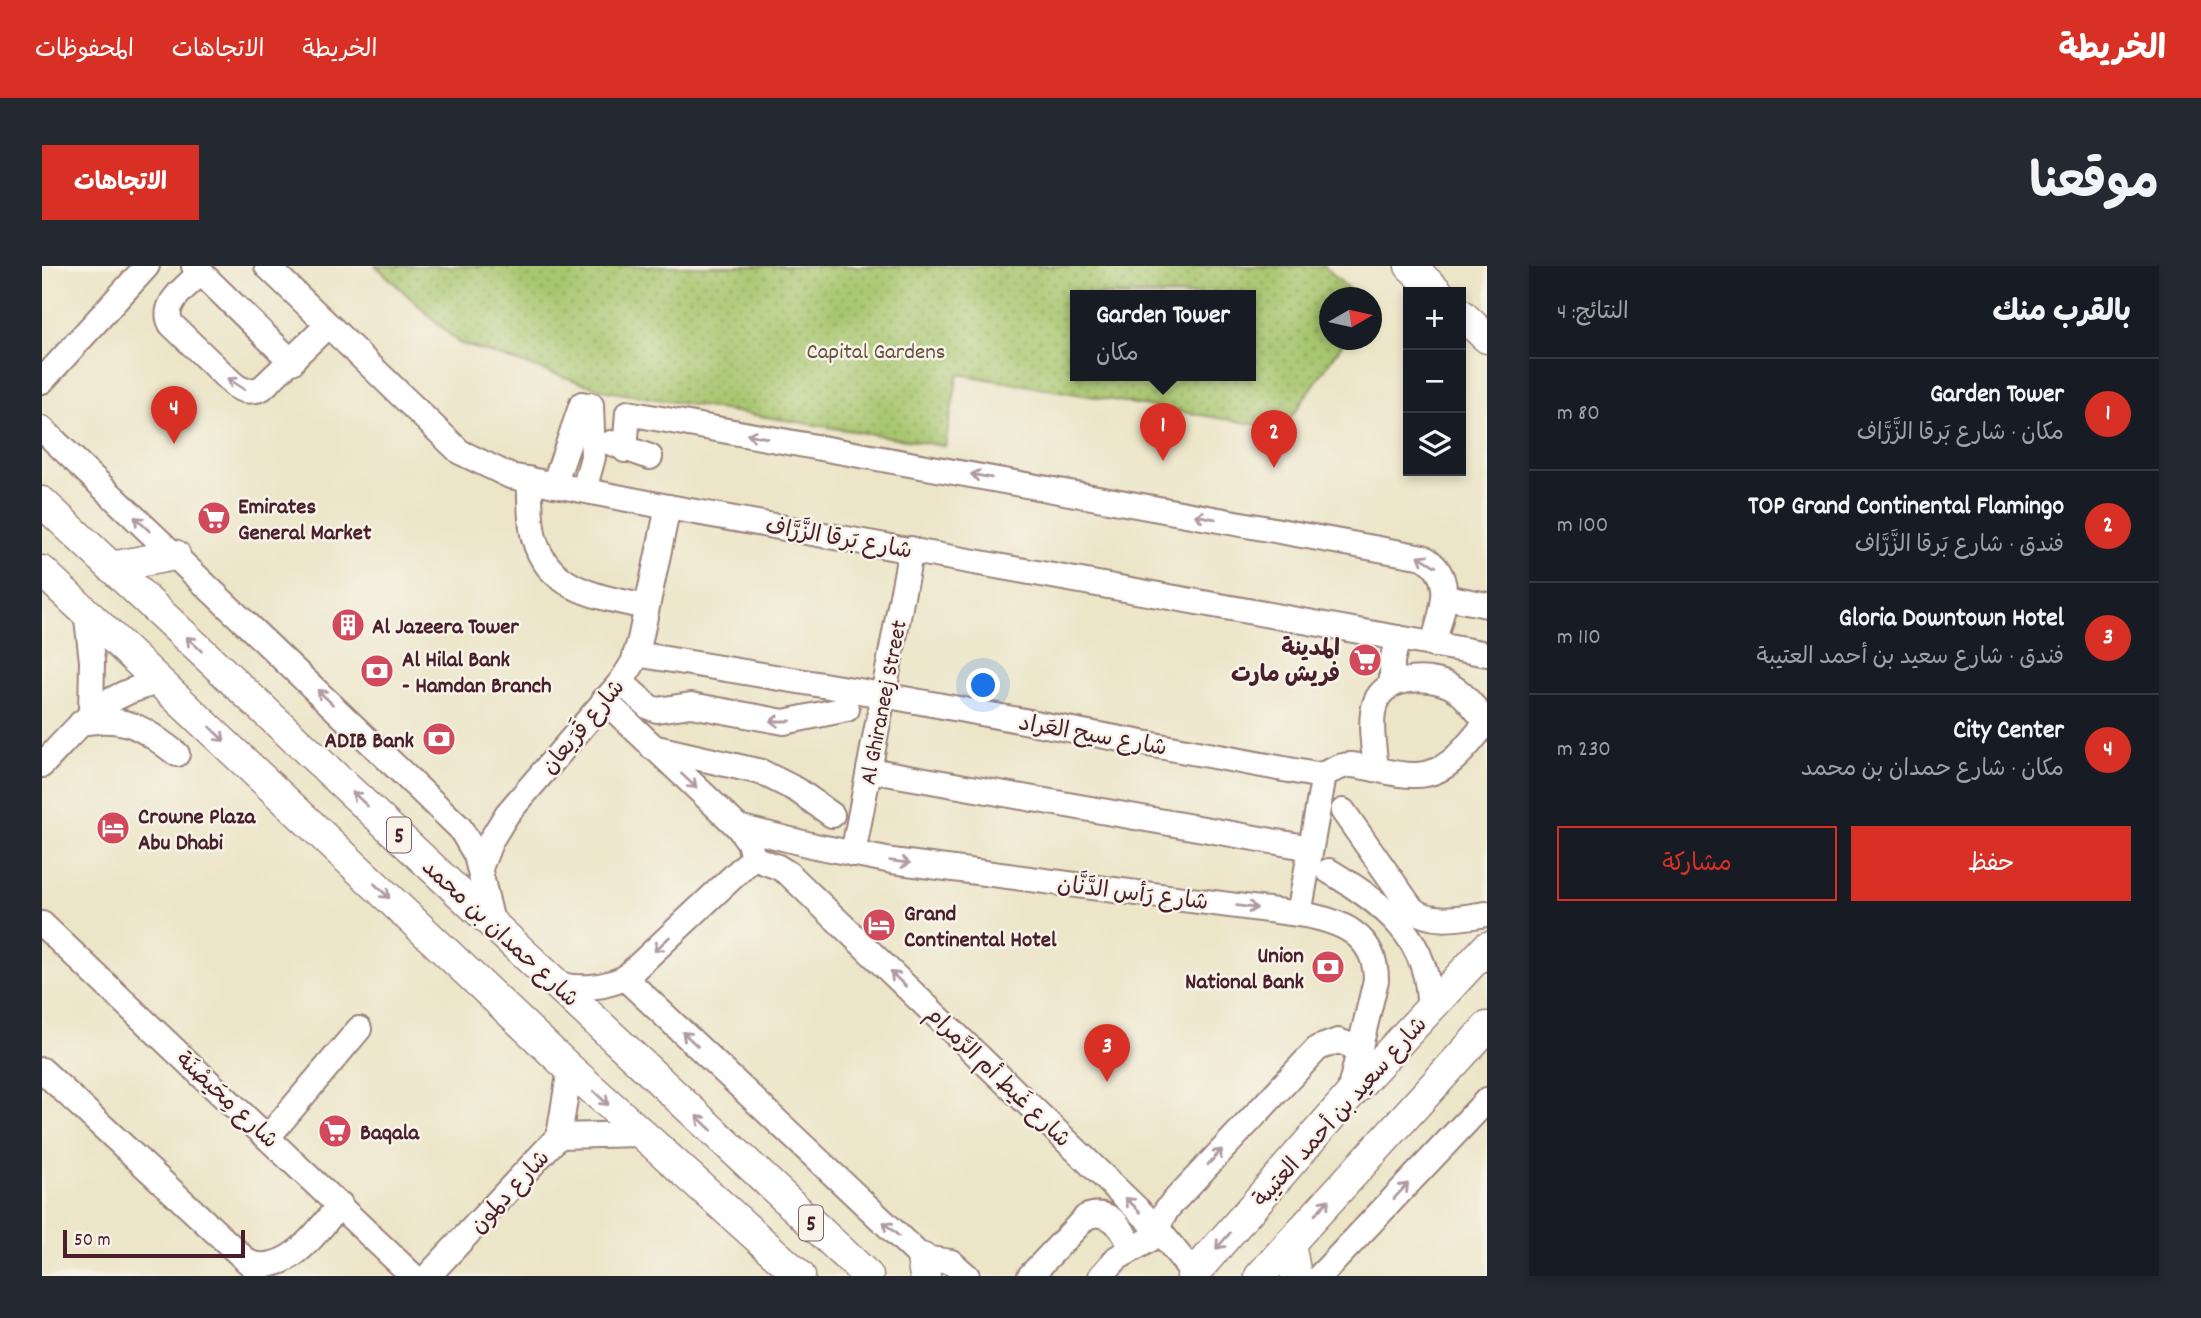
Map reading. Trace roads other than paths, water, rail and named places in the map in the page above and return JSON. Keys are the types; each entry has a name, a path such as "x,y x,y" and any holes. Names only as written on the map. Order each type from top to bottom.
{"main road":[{"path":"1410,266 1433,287"},
{"path":"1466,318 1487,338"},
{"name":"شارع حمدان بن محمد","path":"42,502 868,1276"},
{"path":"111,567 175,555"},
{"name":"5","path":"42,571 570,1069 800,1276"},
{"name":"شارع سعيد بن أحمد العتيبة","path":"1193,1275 1348,1097 1487,947"},
{"path":"1260,1276 1487,1027"},
{"path":"1290,1243 1296,1276"}],"street":[{"path":"42,381 148,266"},
{"path":"292,362 197,269 169,305 168,318 171,324 242,390 256,391 262,388 292,362 327,326"},
{"name":"شارع بَرقا الزَّرَّاف","path":"279,271 327,326 460,452 510,475 668,507 1487,654"},
{"path":"554,485 586,404 594,446 584,490"},
{"path":"625,450 628,413 1423,556 1433,562 1444,581 1445,597 1433,645"},
{"path":"42,429 457,825 471,845 480,868 492,922"},
{"path":"594,446 606,442 650,457"},
{"path":"529,479 534,539 540,554 559,578 585,594 646,607"},
{"name":"شارع قَرَيعان","path":"480,868 491,840 507,814 621,682 636,654 668,507"},
{"name":"Al Ghiraneej Street","path":"853,854 911,549"},
{"path":"1445,597 1487,604"},
{"path":"86,610 92,661 86,718"},
{"path":"1392,685 1392,661 1398,638"},
{"name":"شارع سيح العَراد","path":"636,654 883,695 1324,775 1346,765 1416,775 1439,770 1457,757 1487,722"},
{"path":"1376,769 1373,727 1375,701 1392,685 1403,681 1427,680 1447,684 1457,690 1487,722"},
{"path":"42,765 86,718 123,692 160,682"},
{"path":"621,682 649,707 657,710 691,705 784,722 847,709"},
{"path":"556,984 570,988 591,988 625,978 753,859 749,842 738,827 604,700"},
{"path":"86,718 116,720 137,727 177,754"},
{"path":"652,747 761,772 797,790 832,816"},
{"path":"869,770 1311,848"},
{"path":"1299,914 1324,775"},
{"path":"1343,810 1407,904 1419,914 1444,919 1487,914"},
{"path":"457,825 507,814"},
{"name":"شارع رَأس الدَّنَّان","path":"738,827 853,854 1299,914 1338,924 1357,934 1370,948 1376,966 1376,981 1348,1097"},
{"path":"797,883 803,863 815,846"},
{"name":"شارع غَيط أم الرَّمرام","path":"753,859 778,867 797,883 1157,1228 1193,1275"},
{"path":"1329,871 1363,892 1407,934 1419,950 1430,989 1429,1009"},
{"name":"شارع مِحَيصْنَة","path":"42,923 413,1276"},
{"path":"625,978 924,1267 951,1262 967,1276"},
{"path":"268,1137 359,1029"},
{"path":"1101,1276 1117,1258 1149,1240 1175,1199 1318,1048 1338,1041 1358,1048"},
{"name":"شارع دلمون","path":"428,1276 559,1136 570,1069"},
{"path":"42,1070 257,1267 270,1268 292,1259 340,1204"},
{"path":"1320,1276 1487,1100"},
{"name":"شارع دلمون","path":"559,1136 640,1134"},
{"path":"1030,1276 1086,1217 1092,1214 1109,1216 1125,1231 1132,1249"}],"place":[{"name":"City Center","path":"174,444"},
{"name":"Garden Tower","path":"1163,461"},
{"name":"TOP Grand Continental Flamingo","path":"1274,468"},
{"name":"Emirates General Market","path":"214,518"},
{"name":"Al Jazeera Tower","path":"348,625"},
{"name":"المدينة فريش مارت","path":"1365,660"},
{"name":"Al Hilal Bank - Hamdan Branch","path":"377,671"},
{"name":"ADIB Bank","path":"439,739"},
{"name":"Crowne Plaza Abu Dhabi","path":"113,828"},
{"name":"Grand Continental Hotel","path":"879,925"},
{"name":"Union National Bank","path":"1328,967"},
{"name":"Gloria Downtown Hotel","path":"1107,1082"},
{"name":"Baqala","path":"335,1131"}],"park label":[{"name":"Capital Gardens","path":"876,350"}]}
